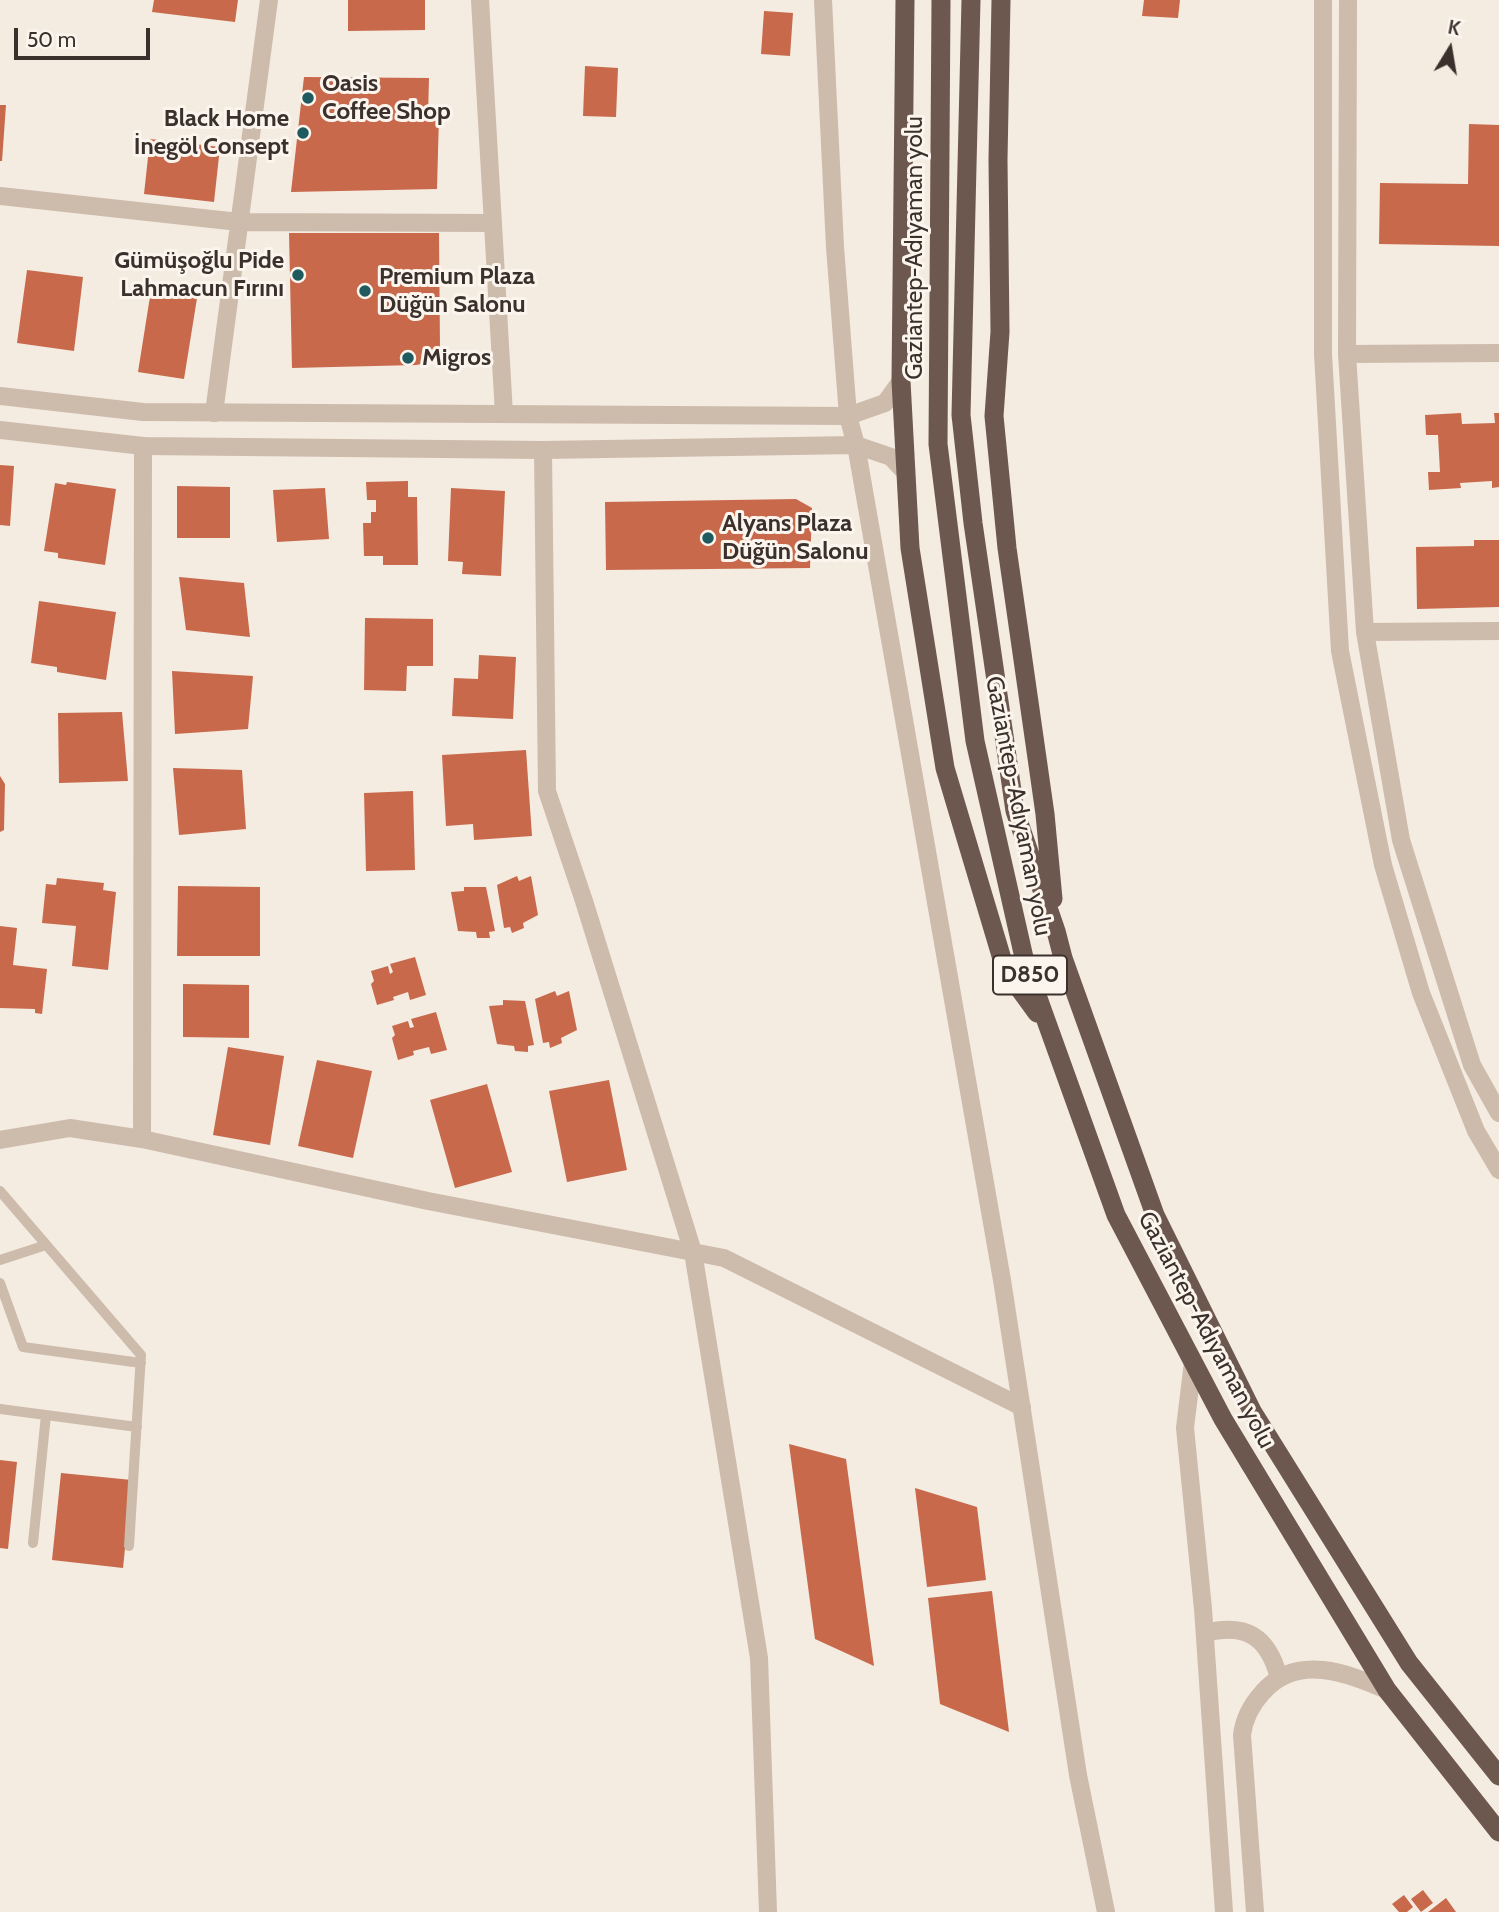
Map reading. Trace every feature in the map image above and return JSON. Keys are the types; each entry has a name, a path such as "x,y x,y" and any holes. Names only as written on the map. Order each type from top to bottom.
{"highway":[{"path":"905,0 901,381 911,548 945,768 1005,969 1050,1031"},
{"name":"Gaziantep-Adıyaman yolu","path":"941,0 938,444 975,741 1025,962 1116,1215 1223,1419 1387,1690 1499,1832"},
{"name":"Gaziantep-Adıyaman yolu","path":"971,0 961,415 973,523 1015,811 1063,958 1155,1215 1252,1411 1409,1663 1499,1776"},
{"path":"1000,0 1000,332 994,416 1007,548 1045,814 1056,931"}],"street":[{"path":"214,413 269,0"},
{"path":"480,0 504,414"},
{"path":"824,0 835,247 849,416 1000,1266 1078,1775 1106,1912"},
{"path":"1323,0 1323,354 1340,651 1383,865 1421,993 1476,1131 1499,1170"},
{"path":"1348,0 1347,354 1365,632 1401,840 1472,1065 1499,1113"},
{"path":"0,195 239,222 493,223"},
{"path":"1347,354 1499,353"},
{"path":"0,396 143,412 849,416 885,403 901,381"},
{"path":"0,430 143,446 543,450 856,445 891,457 905,473"},
{"path":"142,1139 143,446"},
{"path":"543,450 547,791 693,1252 759,1658 768,1912"},
{"path":"1365,632 1499,631"},
{"path":"0,1140 70,1128 142,1139 428,1201 724,1258 1022,1407"},
{"path":"1193,1362 1185,1428 1205,1633 1224,1912"},
{"path":"1205,1633 1220,1629 1237,1629 1258,1639 1275,1663 1279,1678"},
{"path":"1255,1912 1242,1735 1243,1723 1256,1700 1279,1678 1308,1668 1348,1674 1387,1690"}],"lane":[{"path":"0,1191 141,1355 129,1546"},
{"path":"0,1259 46,1245"},
{"path":"0,1283 23,1348 141,1363"},
{"path":"0,1409 136,1427"},
{"path":"33,1543 46,1415"}],"building":[{"path":"154,0 238,0 235,22 152,12"},
{"path":"348,0 425,0 425,30 348,31"},
{"path":"1144,0 1180,0 1178,18 1142,16"},
{"path":"764,11 793,13 790,56 761,54"},
{"path":"585,66 618,68 616,117 583,116"},
{"path":"304,77 429,78 428,116 439,116 437,189 291,192"},
{"path":"0,105 6,105 2,161 0,161"},
{"path":"1469,124 1499,125 1499,246 1379,244 1380,183 1468,184"},
{"path":"150,139 220,147 214,202 144,194"},
{"name":"Premium Plaza Düğün Salonu","path":"289,233 439,233 440,349 435,357 427,363 416,365 292,368"},
{"path":"27,270 83,277 74,351 17,343"},
{"path":"152,284 198,292 184,379 138,372"},
{"path":"1461,413 1462,424 1495,423 1494,413 1499,413 1499,487 1492,488 1492,481 1460,483 1461,488 1429,490 1428,472 1440,472 1438,435 1426,435 1425,415"},
{"path":"0,465 14,466 10,526 0,525"},
{"path":"408,481 408,497 417,497 418,565 383,565 383,556 364,556 363,523 371,523 371,512 376,512 376,500 367,500 366,482"},
{"path":"67,482 116,489 105,565 58,558 58,553 44,551 55,483 66,485"},
{"path":"177,486 230,487 230,538 177,538"},
{"path":"325,488 329,539 277,542 273,490"},
{"path":"451,488 505,491 501,576 462,574 463,562 448,561"},
{"name":"Alyans Plaza Düğün Salonu","path":"796,499 812,508 810,568 606,570 605,502"},
{"path":"1474,540 1499,540 1499,607 1417,609 1416,547 1474,546"},
{"path":"179,577 244,583 250,637 186,630"},
{"path":"39,601 116,612 106,680 57,672 57,667 31,663"},
{"path":"365,618 433,619 433,666 407,666 406,691 364,690"},
{"path":"479,655 516,657 513,719 452,716 454,678 478,679"},
{"path":"172,671 253,676 248,729 175,734"},
{"path":"122,712 128,781 59,783 58,713"},
{"path":"526,750 532,836 474,840 473,824 446,826 442,755"},
{"path":"173,768 242,770 246,829 179,835"},
{"path":"0,776 5,784 4,830 0,832"},
{"path":"413,791 415,870 366,871 364,793"},
{"path":"517,876 519,881 531,876 538,915 523,923 524,928 512,933 510,927 504,928 497,885"},
{"path":"57,878 104,883 103,890 116,892 108,970 72,966 76,926 42,923 46,884 56,885"},
{"path":"178,886 260,887 260,956 177,956"},
{"path":"464,887 486,887 495,931 489,932 490,938 477,938 476,932 458,931 451,892 464,891"},
{"path":"0,926 17,928 13,965 47,969 42,1014 35,1013 35,1009 0,1008"},
{"path":"415,957 426,995 410,1000 408,992 377,1005 371,984 374,981 371,971 388,966 390,974 393,972 390,964"},
{"path":"183,984 249,985 249,1038 183,1037"},
{"path":"555,991 557,996 569,991 577,1030 561,1038 562,1043 550,1048 549,1042 543,1043 535,999"},
{"path":"503,1000 525,1001 534,1045 528,1046 528,1052 515,1051 514,1046 497,1044 489,1006 503,1005"},
{"path":"436,1012 447,1050 431,1054 429,1047 413,1051 414,1055 398,1060 392,1026 408,1021 410,1028 414,1027 411,1019"},
{"path":"228,1047 284,1056 270,1145 213,1135"},
{"path":"317,1060 372,1071 353,1158 298,1146"},
{"path":"609,1080 627,1170 567,1182 549,1091"},
{"path":"487,1084 512,1172 455,1188 430,1100"},
{"path":"789,1444 846,1459 874,1666 815,1639"},
{"path":"0,1460 17,1462 8,1549 0,1548"},
{"path":"61,1473 132,1480 123,1568 52,1560"},
{"path":"915,1488 977,1507 986,1580 927,1587"},
{"path":"992,1591 1009,1732 940,1704 928,1598"},
{"path":"1423,1890 1433,1903 1421,1912 1411,1899"},
{"path":"1404,1895 1413,1907 1407,1912 1399,1912 1392,1904"},
{"path":"1446,1898 1456,1912 1428,1912"}],"place":[{"name":"Oasis Coffee Shop","path":"308,98"},
{"name":"Black Home İnegöl Consept","path":"303,133"},
{"name":"Gümüşoğlu Pide Lahmacun Fırını","path":"298,275"},
{"name":"Premium Plaza Düğün Salonu","path":"365,291"},
{"name":"Migros","path":"408,358"},
{"name":"Alyans Plaza Düğün Salonu","path":"708,538"}]}
